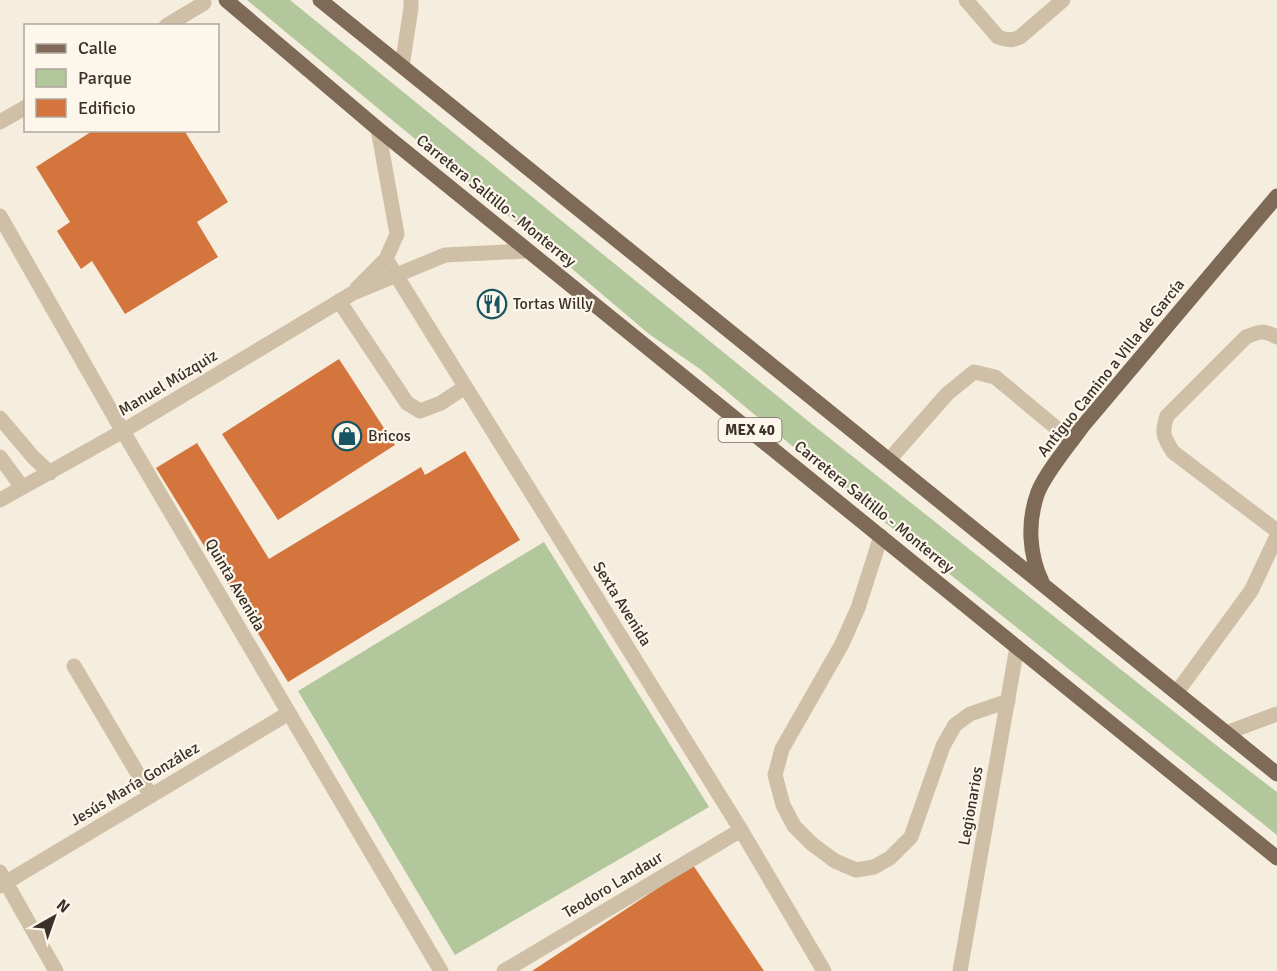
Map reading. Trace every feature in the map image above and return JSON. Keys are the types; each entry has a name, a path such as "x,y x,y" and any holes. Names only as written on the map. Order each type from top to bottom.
{"main road":[{"path":"320,0 1277,774"},
{"name":"Carretera Saltillo - Monterrey","path":"230,3 378,129 1277,858"},
{"name":"Antiguo Camino a Villa de García","path":"1043,585 1032,556 1032,516 1039,491 1054,465 1277,196"}],"street":[{"path":"402,66 411,0"},
{"path":"966,0 998,37 1006,40 1020,37 1063,0"},
{"path":"169,24 198,2 230,3"},
{"path":"0,122 24,108"},
{"name":"Manuel Múzquiz","path":"353,292 386,259 397,234 378,129"},
{"name":"Quinta Avenida","path":"0,216 123,431 441,971"},
{"name":"Manuel Múzquiz","path":"0,500 123,431 353,292 445,255 528,251"},
{"name":"Sexta Avenida","path":"386,259 741,830 824,971"},
{"path":"339,301 407,404 420,411 441,403 465,387"},
{"path":"1277,337 1258,331 1246,337 1167,416 1163,427 1164,438 1173,452 1277,531"},
{"path":"889,460 947,394 974,372 995,377 1072,441"},
{"path":"0,418 50,473"},
{"path":"0,457 22,487"},
{"path":"881,536 858,608 843,644 782,749 775,775 783,805 794,826 812,844 835,861 856,870 874,867 890,858 911,837 944,746 955,725 970,714 1008,701"},
{"path":"1176,692 1251,591 1277,536"},
{"name":"Legionarios","path":"960,971 1017,647"},
{"path":"74,666 151,796"},
{"name":"Jesús María González","path":"2,880 151,796 289,713"},
{"path":"1226,733 1277,714"},
{"name":"Teodoro Landaur","path":"504,971 741,830"},
{"path":"2,880 56,971"}],"green space":[{"path":"247,0 290,0 813,425 1277,792 1277,835 858,501 700,369 649,334"},
{"path":"544,542 709,807 455,955 298,691"}],"building":[{"path":"91,132 185,132 228,202 197,222 218,257 125,314 92,261 81,269 57,231 70,222 36,167"},
{"path":"339,359 395,445 278,520 222,434"},
{"path":"197,443 269,559 421,467 425,475 465,451 520,540 288,682 156,468"},
{"path":"693,865 764,971 532,971"}],"place":[{"name":"Tortas Willy","path":"492,304"},
{"name":"Bricos","path":"347,436"}]}
